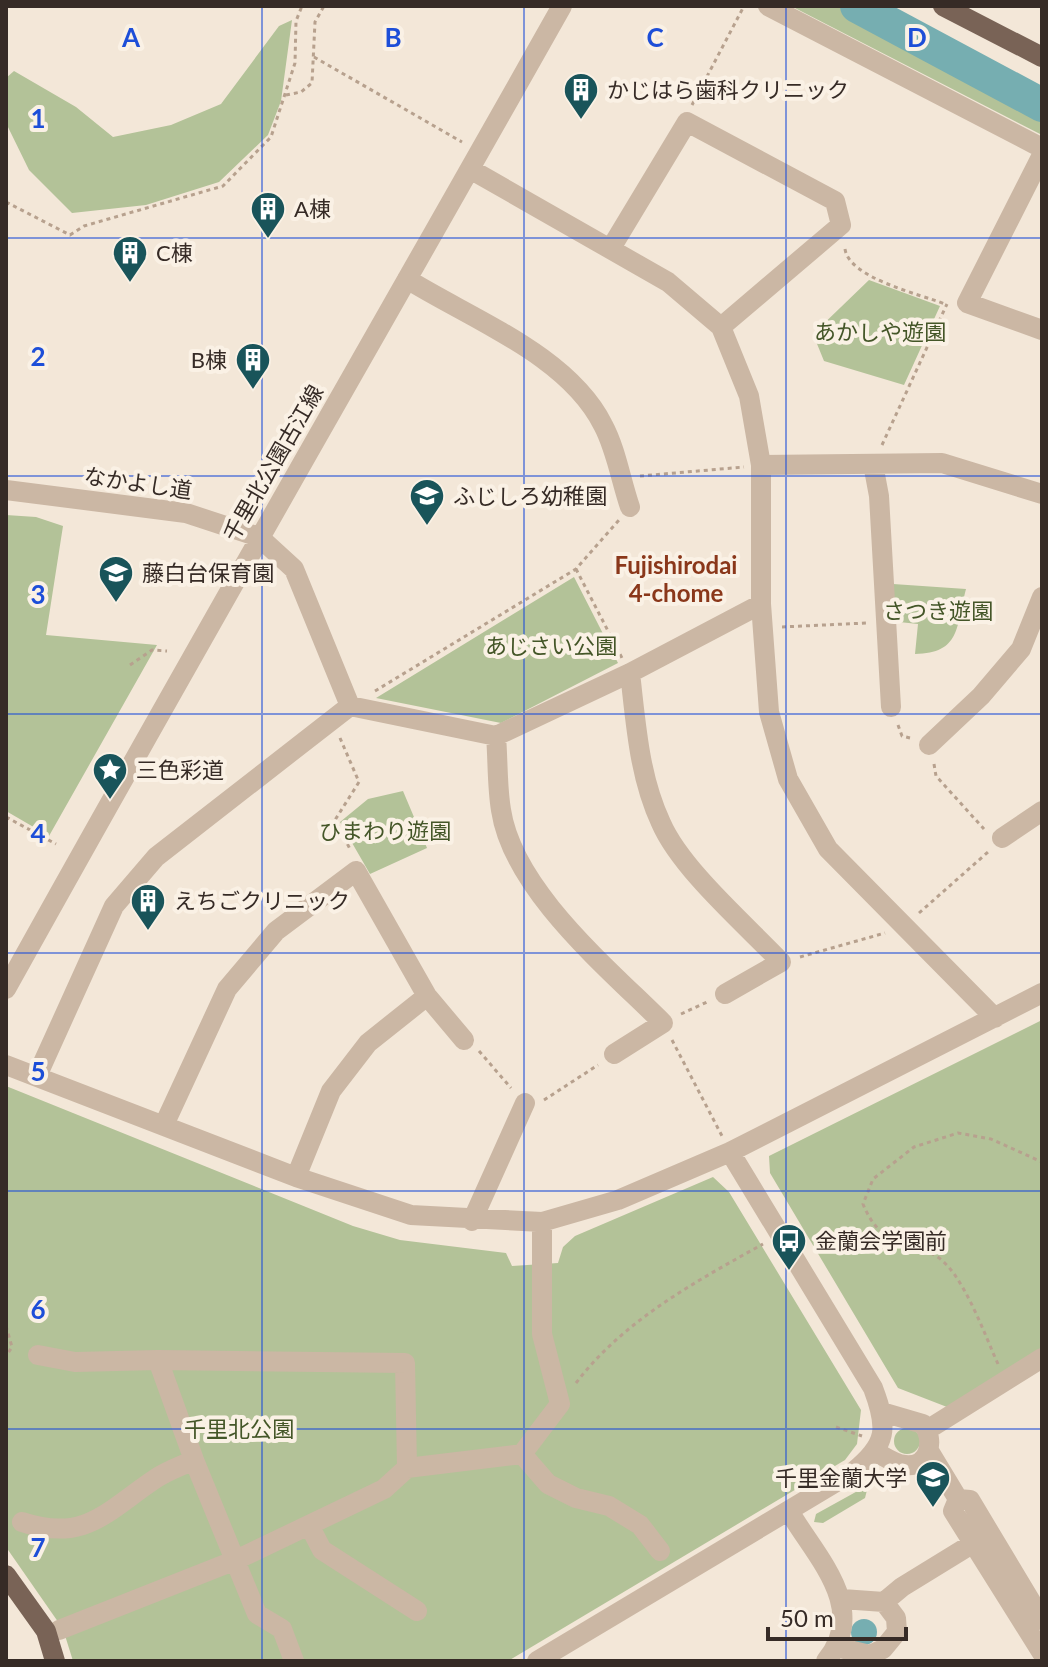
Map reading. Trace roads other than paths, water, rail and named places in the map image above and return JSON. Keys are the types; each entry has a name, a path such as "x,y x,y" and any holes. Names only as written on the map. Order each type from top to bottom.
{"main road":[{"path":"943,6 1042,57"},
{"path":"6,1575 46,1631 55,1661"}],"street":[{"name":"千里北公園古江線","path":"6,989 562,6"},
{"path":"768,6 1042,148"},
{"path":"611,248 687,122 835,201 841,225 721,327"},
{"path":"1042,155 967,303 1042,330"},
{"path":"470,169 668,282 721,327 749,396 761,465 761,604 769,712 788,779 828,849 995,1018"},
{"path":"407,279 562,373 582,392 604,425 630,507"},
{"path":"761,465 942,463 1042,494"},
{"path":"873,464 879,496 891,707"},
{"name":"なかよし道","path":"6,490 186,513 259,537"},
{"path":"259,537 294,569 358,701 496,736 630,673 761,604"},
{"path":"929,745 981,696 1021,649 1042,597"},
{"path":"630,673 642,769 661,825 696,873 781,962 725,994"},
{"path":"37,1076 114,906 156,857 358,701"},
{"path":"496,736 501,812 525,875 568,927 663,1023 614,1054"},
{"path":"1002,838 1042,811"},
{"path":"164,1125 227,989 276,931 356,871 427,996 464,1040"},
{"path":"6,1065 296,1177 411,1215 472,1221 542,1222 618,1200 726,1144 1042,993"},
{"path":"296,1177 331,1091 368,1043 427,996"},
{"path":"472,1221 525,1103"},
{"path":"537,1661 853,1472 869,1444 883,1434 882,1412 873,1388 726,1144"},
{"path":"59,1630 236,1560 384,1489 407,1468 522,1454 544,1430 560,1404 542,1334 542,1222"},
{"path":"38,1355 75,1362 405,1363 407,1468"},
{"path":"927,1430 1042,1358"},
{"path":"158,1360 194,1460 257,1614 282,1629 294,1661"},
{"path":"882,1412 917,1421 927,1430 929,1451 958,1499"},
{"path":"869,1444 904,1466 919,1463 929,1451"},
{"path":"522,1454 548,1484 576,1498 609,1506 640,1525 660,1551"},
{"path":"22,1522 50,1531 85,1525 121,1506 156,1478 194,1460"},
{"path":"958,1499 953,1511 1042,1653"},
{"path":"958,1499 970,1500 1042,1620"},
{"path":"789,1511 842,1599 844,1618 831,1654 864,1656 883,1649 897,1632 898,1624 884,1602"},
{"path":"309,1525 322,1550 417,1611"},
{"path":"842,1599 884,1602 902,1587 972,1544"}],"water":[{"path":"864,1619 873,1623 877,1632 873,1641 864,1645 855,1641 851,1632 855,1623"}],"waterway":[{"path":"857,6 1042,105"}],"place":[{"name":"かじはら歯科クリニック","path":"581,121"},
{"name":"A棟","path":"268,240"},
{"name":"C棟","path":"130,284"},
{"name":"B棟","path":"253,391"},
{"name":"ふじしろ幼稚園","path":"427,527"},
{"name":"藤白台保育園","path":"116,604"},
{"name":"三色彩道","path":"110,801"},
{"name":"えちごクリニック","path":"148,932"},
{"name":"金蘭会学園前","path":"789,1272"},
{"name":"千里金蘭大学","path":"933,1509"}],"district":[{"name":"Fujishirodai 4-chome","path":"676,580"}],"park label":[{"name":"あかしや遊園","path":"880,332"},
{"name":"さつき遊園","path":"938,611"},
{"name":"あじさい公園","path":"551,646"},
{"name":"ひまわり遊園","path":"385,831"},
{"name":"千里北公園","path":"239,1429"}]}
